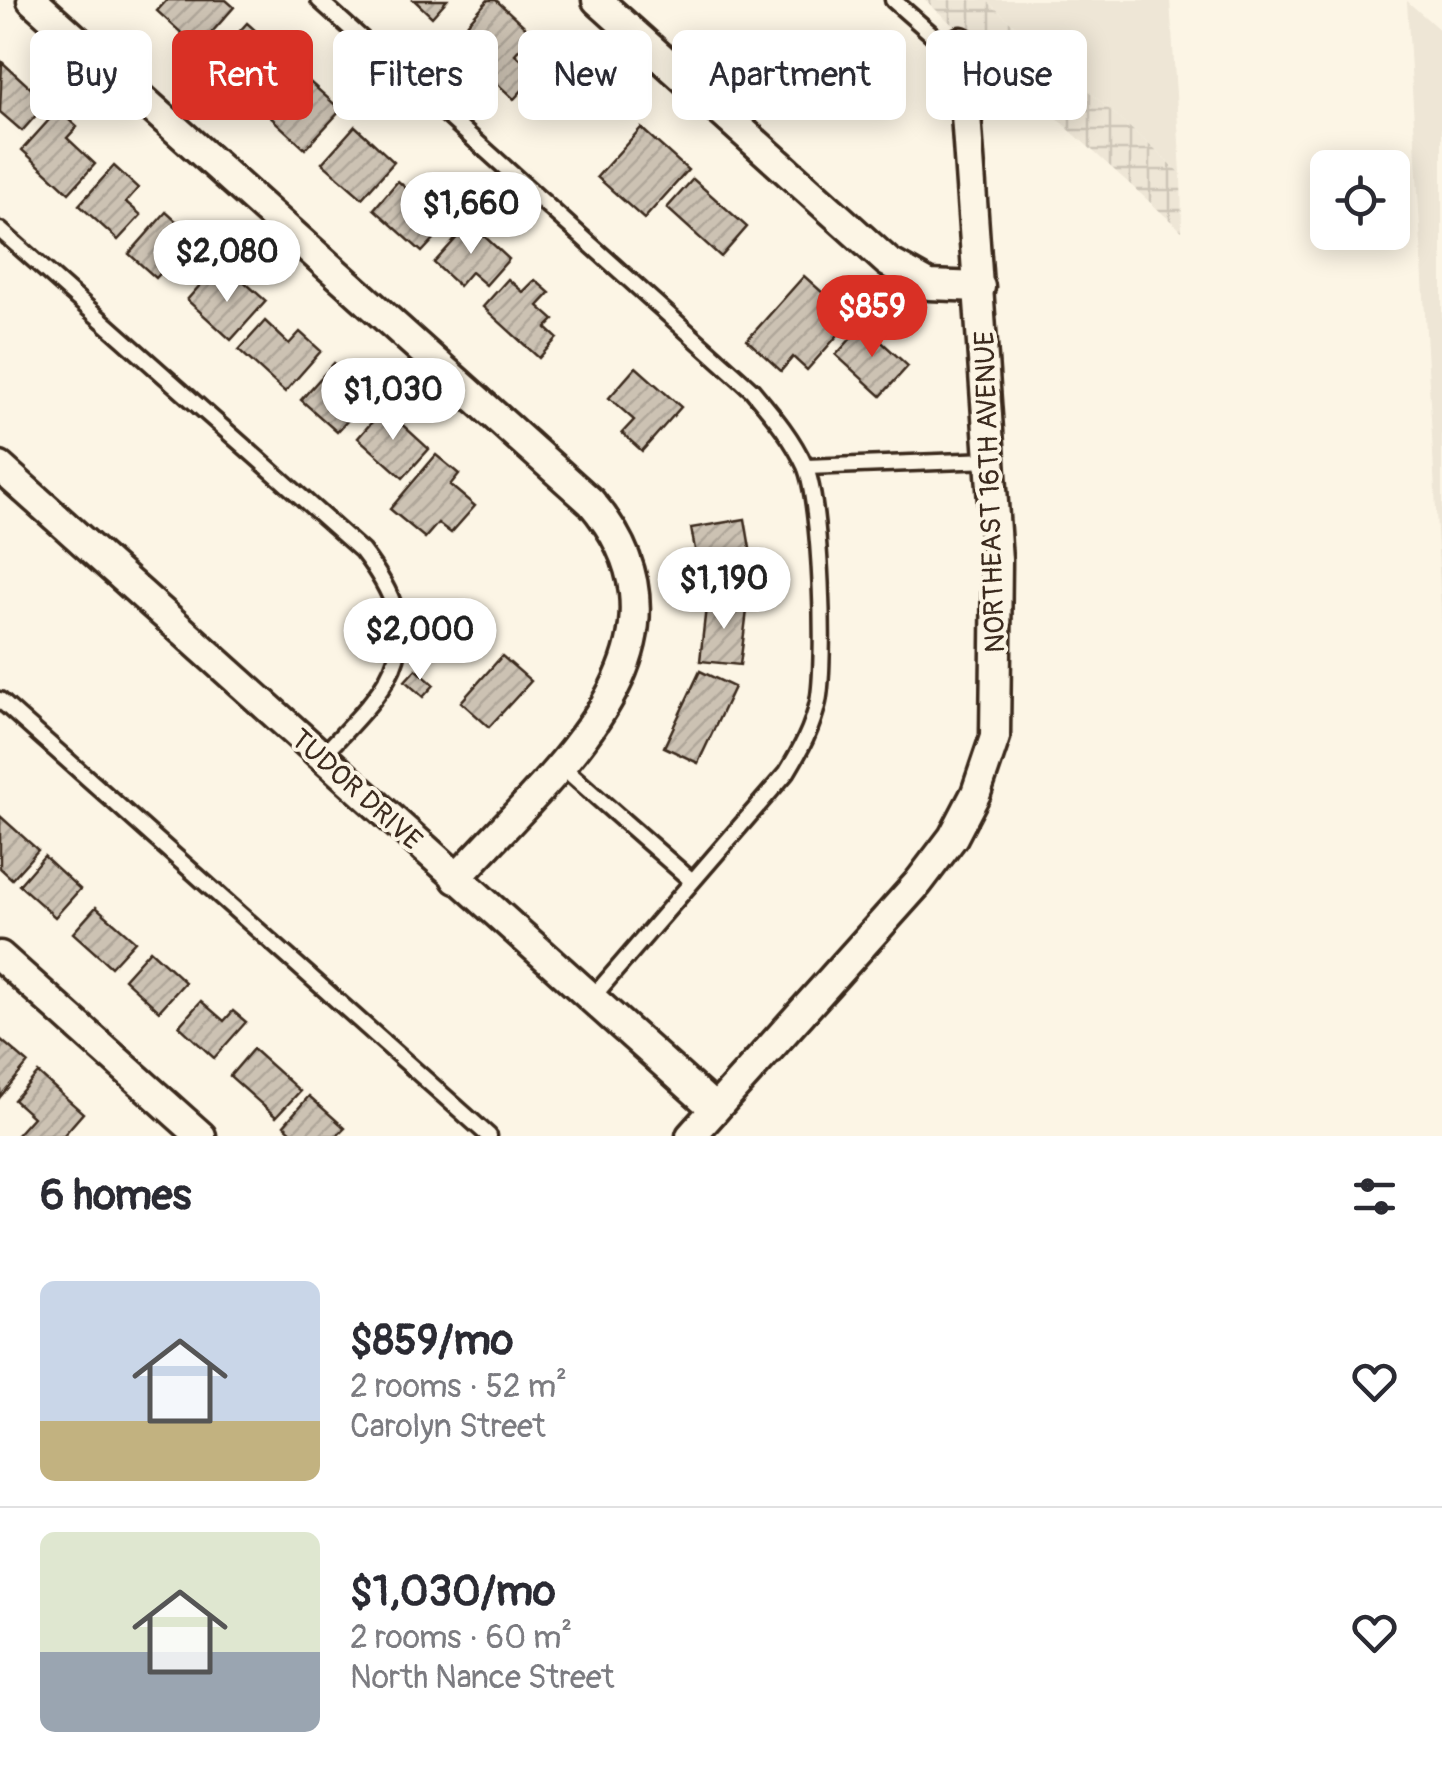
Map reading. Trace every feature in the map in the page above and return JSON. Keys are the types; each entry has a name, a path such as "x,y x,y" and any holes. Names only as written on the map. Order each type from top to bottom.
{"street":[{"path":"32,0 591,502 613,527 636,583 634,640 623,676 602,712 456,880"},
{"path":"598,0 888,262 929,285 980,287"},
{"name":"NORTHEAST 16TH AVENUE","path":"691,1136 918,883 953,837 976,793 995,737 997,560 967,120"},
{"name":"TUDOR DRIVE","path":"0,467 715,1110"},
{"path":"0,956 200,1136"}],"lane":[{"path":"319,0 752,390 778,420 806,468 816,506 819,698 808,738 787,772 592,999"},
{"path":"893,0 933,30"},
{"path":"0,230 362,551 388,585 398,625 398,660 383,691 321,756"},
{"path":"806,468 991,460"},
{"path":"0,700 489,1136"},
{"path":"558,764 692,882"}],"shaded area":[{"path":"925,0 986,0 1020,30 958,30"},
{"path":"986,0 1170,0 1181,173 1087,90 1087,30 1020,30"},
{"path":"1407,1 1442,32 1442,626 1433,454"},
{"path":"1087,90 1181,173 1182,231 1059,120 1087,120"}],"building":[{"path":"167,0 226,0 234,7 214,30 178,30 157,11"},
{"path":"414,0 447,0 432,17"},
{"path":"488,0 496,0 529,30 518,30 518,95 514,99 498,85 498,30 462,30"},
{"path":"2,62 30,88 32,120 22,131 0,112"},
{"path":"313,85 333,103 333,119 305,149 274,120 313,120"},
{"path":"49,120 69,120 77,127 67,138 95,164 69,193 22,150"},
{"path":"355,126 394,162 362,198 322,163"},
{"path":"641,128 688,170 644,219 597,177"},
{"path":"114,166 138,188 126,202 141,215 118,240 79,205"},
{"path":"693,179 747,227 721,257 667,208"},
{"path":"398,181 447,225 422,252 374,209"},
{"path":"166,212 209,251 185,278 169,264 156,278 129,254"},
{"path":"470,223 509,259 486,285 471,272 459,286 434,263"},
{"path":"209,275 228,292 240,278 266,301 231,340 187,300"},
{"path":"804,276 852,319 807,370 793,357 781,371 747,340"},
{"path":"508,279 523,292 535,280 550,293 538,306 554,320 546,328 557,338 539,358 483,307"},
{"path":"265,321 289,344 300,332 321,351 285,392 239,350"},
{"path":"863,325 908,366 881,396 836,355"},
{"path":"334,363 352,380 343,391 360,407 337,432 301,400"},
{"path":"636,367 681,407 642,451 622,433 634,420 609,398"},
{"path":"384,408 429,449 403,478 358,438"},
{"path":"436,455 459,474 450,485 475,506 451,533 438,523 425,538 390,509"},
{"path":"745,519 755,578 702,587 691,528"},
{"path":"707,598 748,603 740,665 700,661"},
{"path":"502,656 531,681 489,727 461,702"},
{"path":"416,669 434,685 423,697 405,681"},
{"path":"700,671 734,687 698,763 664,747"},
{"path":"0,816 38,850 12,879 0,868"},
{"path":"44,856 80,889 55,917 19,885"},
{"path":"96,907 135,941 111,967 73,933"},
{"path":"150,950 185,982 159,1011 124,979"},
{"path":"201,1001 224,1021 233,1011 246,1022 214,1058 179,1026"},
{"path":"0,1039 28,1063 0,1097"},
{"path":"253,1049 300,1091 276,1117 230,1076"},
{"path":"38,1073 83,1113 63,1136 16,1136 33,1117 14,1100"},
{"path":"309,1096 345,1128 337,1136 296,1136 284,1125"}]}
